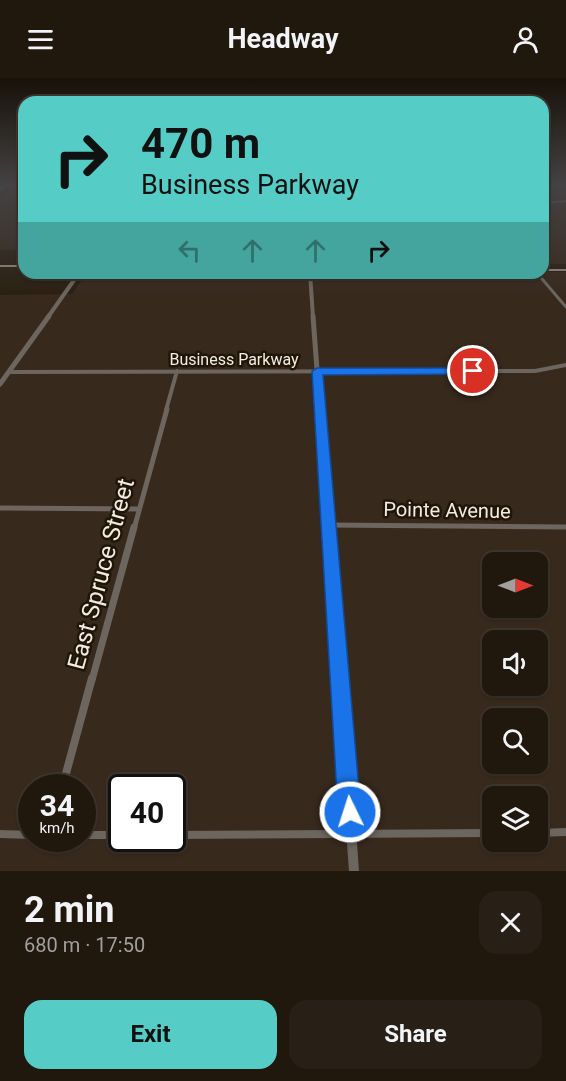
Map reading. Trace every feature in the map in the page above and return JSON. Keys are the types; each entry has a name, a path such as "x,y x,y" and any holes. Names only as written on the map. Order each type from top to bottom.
{"main road":[{"path":"0,268 18,267"},
{"path":"549,267 566,268"},
{"path":"549,269 566,268"}],"street":[{"path":"0,384 75,279"},
{"path":"310,279 354,871"},
{"path":"542,279 566,307"},
{"name":"Business Parkway","path":"9,372 536,371 566,364"},
{"name":"East Spruce Street","path":"66,774 177,371"},
{"path":"0,508 139,509"},
{"name":"Pointe Avenue","path":"327,525 566,527"},
{"path":"548,833 566,832"},
{"path":"186,835 482,833"},
{"path":"0,834 18,834"}],"shaded area":[{"path":"0,223 18,223 18,249 0,250"},
{"path":"549,223 566,223 566,264 549,264"},
{"path":"549,272 566,272 566,871 0,871 0,295 72,294 83,279 549,279"}],"route":[{"path":"350,812 317,371 473,371"}]}
